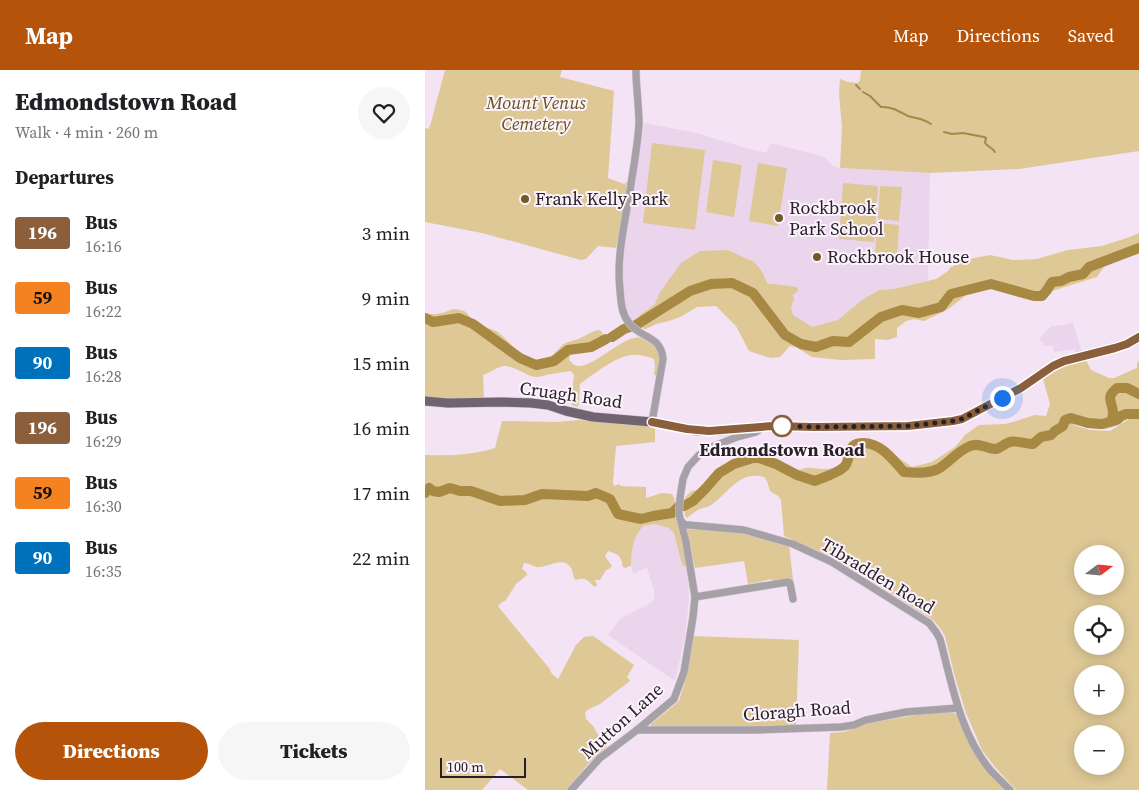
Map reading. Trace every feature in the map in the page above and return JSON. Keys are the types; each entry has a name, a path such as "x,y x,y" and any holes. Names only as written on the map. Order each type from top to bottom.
{"main road":[{"path":"652,422 698,431 760,427 908,426 953,421 962,419 1021,388 1053,366 1064,361 1115,348 1139,337"},
{"name":"Cruagh Road","path":"425,402 531,403 548,405 566,411 593,416 652,422"}],"street":[{"path":"636,70 639,126 620,246 619,287 625,317 636,331 656,342 662,351 663,359 652,422"},
{"path":"680,518 680,498 687,467 709,448 756,432 760,427"},
{"name":"Mutton Lane","path":"571,790 600,758 674,699 684,672 695,597 690,562 680,518"},
{"name":"Tibradden Road","path":"680,518 685,525 744,530 792,544 832,562 929,623 940,639 958,708 968,733 991,770 1010,790"},
{"path":"695,597 788,582 791,585 793,599"},
{"name":"Cloragh Road","path":"637,730 753,730 841,727 906,712 958,708"}],"shaded area":[{"name":"Rockbrook Park School","path":"644,123 697,133 766,153 771,143 825,157 833,166 840,168 930,173 928,281 902,310 833,341 753,293 649,317 636,325 628,316 625,308 622,273 625,238"},
{"path":"1073,322 1082,354 1076,355 1075,349 1054,352 1053,346 1045,346 1039,339 1051,326 1065,325"},
{"path":"672,513 687,564 689,599 685,636 675,681 608,635 621,618 651,603 654,599 654,591 647,567 634,574 612,530"}],"green space":[{"name":"Mount Venus Cemetery","path":"445,70 562,70 560,77 614,91 608,178 624,184 627,182 616,248 598,246 586,259 581,260 482,233 425,222 425,128 428,129 430,126"},
{"path":"861,70 1139,70 1139,151 1019,169 930,173 840,168 842,127 839,94 840,79 858,83"},
{"path":"652,143 705,150 695,230 643,223"},
{"path":"713,160 742,165 734,217 706,212"},
{"path":"758,163 787,168 778,226 749,221"},
{"path":"843,183 878,186 874,242 839,239"},
{"path":"880,186 902,187 899,221 878,219"},
{"path":"877,223 899,225 897,259 875,257"},
{"path":"1139,233 1139,254 1109,260 1097,277 1052,291 1036,300 1000,290 983,288 970,292 947,310 924,321 914,319 906,321 897,328 897,337 888,340 875,339 875,359 841,360 812,357 796,347 790,346 780,357 770,358 749,351 736,326 716,306 697,307 680,317 646,329 635,322 640,315 655,304 660,292 681,263 700,251 728,250 754,262 761,270 768,284 797,287 798,291 793,295 794,299 791,307 793,315 812,327 838,320 862,300 879,290 894,289 936,279 951,267 970,259 990,255 1013,260 1037,259 1068,250 1102,246"},
{"path":"453,309 463,310 478,324 499,333 513,347 524,355 536,360 546,359 552,356 564,344 599,330 604,337 598,343 570,355 569,360 574,365 581,366 589,363 626,341 641,338 657,349 659,353 658,376 654,375 654,359 640,355 625,356 605,366 580,384 579,404 577,407 572,405 571,402 574,375 571,371 536,377 505,366 483,375 484,399 447,400 425,398 425,313 439,314"},
{"path":"1085,360 1091,370 1109,378 1114,378 1137,368 1139,361 1139,415 1129,418 1115,426 1103,429 1073,425 1090,430 1110,431 1129,419 1139,416 1139,790 1016,790 982,750 966,713 945,636 940,628 933,620 855,571 825,554 784,536 781,500 770,491 764,477 755,476 741,480 708,507 698,510 687,518 685,516 684,500 687,495 707,484 715,482 731,464 739,459 757,455 776,460 785,468 796,472 807,468 830,469 845,464 847,449 852,444 871,442 884,446 912,467 932,462 955,447 965,435 979,425 1006,424 1035,415 1046,416 1050,404 1043,379 1060,367"},
{"path":"579,420 655,427 655,442 616,446 613,482 614,486 619,484 621,486 646,487 646,498 662,493 672,494 687,564 684,567 682,564 674,533 669,528 655,524 643,526 639,531 633,544 631,565 626,568 623,567 619,556 608,551 605,556 612,566 606,570 600,580 595,580 597,585 595,587 586,579 575,580 568,564 561,562 538,567 524,563 522,569 527,575 516,584 506,600 498,606 552,674 558,679 576,645 584,637 593,636 634,665 627,677 630,681 585,713 586,719 594,727 607,747 589,763 566,790 528,790 500,769 482,790 425,790 425,455 460,454 495,448 502,421 557,422"},
{"path":"687,529 735,532 789,545 793,580 773,583 771,579 748,584 744,561 695,568"},
{"path":"692,636 799,640 796,725 650,728 651,724 679,701 684,685"},
{"path":"941,711 956,714 1005,790 827,790 830,733 844,732 869,723"}],"waterway":[{"path":"856,85 860,89"},
{"path":"863,92 881,107 892,108 931,124"},
{"path":"944,132 984,137 986,138 985,143 995,152"},
{"path":"612,337 624,329 636,325 690,291 711,284 732,283 753,293 785,335 801,344 816,347 833,341 849,342 881,317 902,310 919,313 941,307 951,294 991,284 1034,296 1042,296 1052,282 1083,274 1089,267 1139,248"},
{"path":"425,318 433,322 459,318 473,324 520,358 536,365 554,361 568,350 591,347 606,339"},
{"path":"1112,420 1113,412 1110,397 1113,391 1117,388 1127,388 1139,394"},
{"path":"425,493 429,488 439,492 450,488 460,491 471,491 500,501 525,500 542,494 588,496 596,493 610,499 618,514 641,519 672,513 679,506 684,506 693,501 719,473 734,464 756,457 815,481 844,467 853,446 864,443 881,449 904,472 926,472 938,469 970,446 980,445 996,449 1012,442 1033,444 1041,437 1051,435 1063,426 1065,420 1071,418 1088,423 1102,424 1117,420 1126,414 1139,414"}],"bus line":[{"name":"196","path":"652,422 698,431 709,431 773,426 908,426 953,421 962,419 1021,388 1053,366 1064,361 1097,354 1127,344 1139,337"}],"place":[{"name":"Frank Kelly Park","path":"525,199"},
{"name":"Rockbrook Park School","path":"779,218"},
{"name":"Rockbrook House","path":"817,257"},
{"name":"Edmondstown Road","path":"782,426"}],"route":[{"path":"782,426 908,426 953,421 962,419 1002,398"}]}
